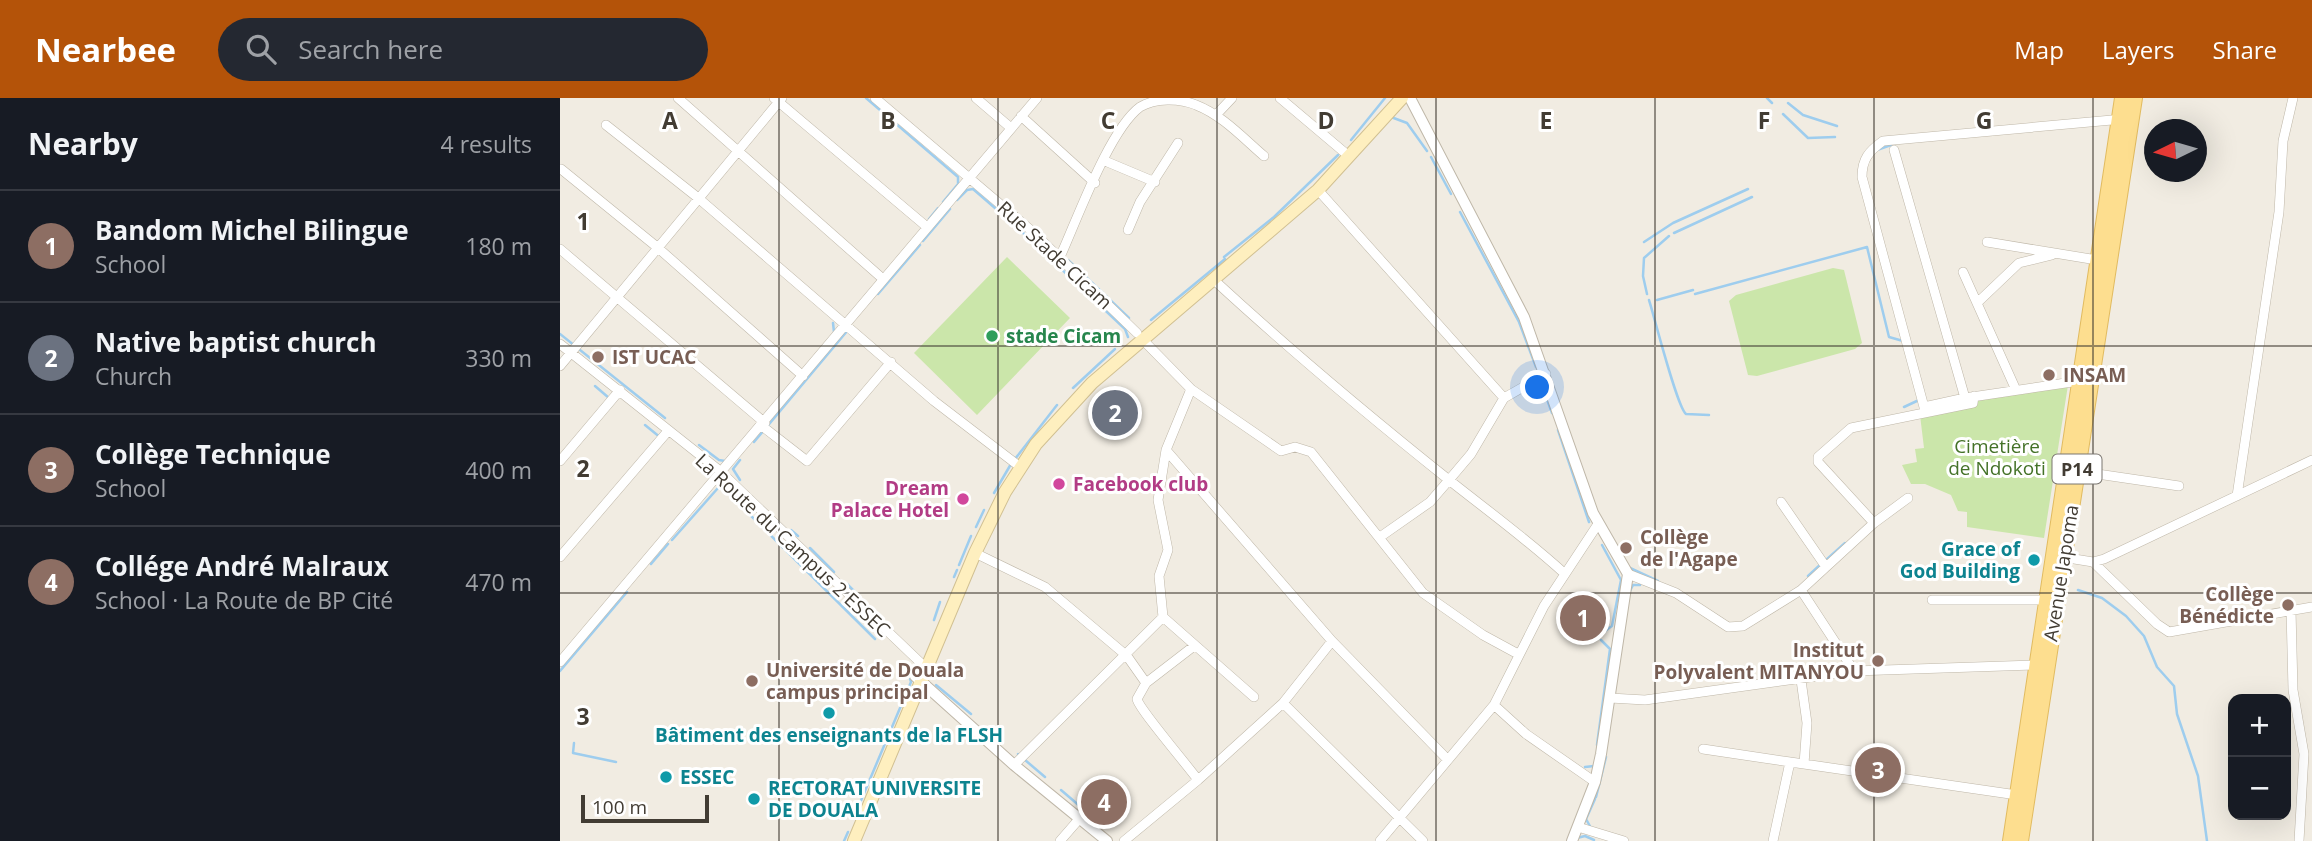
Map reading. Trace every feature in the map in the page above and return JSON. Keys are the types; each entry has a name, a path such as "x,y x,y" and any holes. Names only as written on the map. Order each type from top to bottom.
{"main road":[{"path":"854,841 920,672 1005,492 1036,444 1076,398 1140,336 1214,281 1258,239 1344,152 1391,98"},
{"path":"847,841 980,528 1015,463 1063,402 1318,190 1402,98"},
{"name":"Avenue Japoma","path":"2010,841 2046,600 2077,471 2125,120 2122,98"},
{"name":"Avenue Japoma","path":"2021,841 2079,381 2097,260 2125,120 2135,98"}],"street":[{"path":"678,98 883,279"},
{"name":"Rue Stade Cicam","path":"875,98 1060,257 1191,389 1281,451 1295,447 1311,452 1426,597 1518,654"},
{"path":"976,98 1011,128"},
{"path":"560,662 1037,98"},
{"path":"1216,116 1232,98"},
{"path":"1280,98 1344,152"},
{"path":"1409,98 1514,297 1546,374 1598,524 1628,574 1595,782 1572,841"},
{"path":"2237,496 2279,212 2283,141 2293,98"},
{"path":"560,366 697,197 740,152 778,99 927,227"},
{"path":"1060,257 1105,161 1127,120 1140,106 1157,99 1186,102 1216,116 1264,156"},
{"path":"1021,116 1095,183"},
{"path":"2079,381 1970,397 1924,407 1862,177 1866,156 1884,141 2125,120"},
{"path":"606,125 697,197 954,416 1015,463"},
{"path":"1128,230 1140,202 1178,143"},
{"path":"1874,523 1818,462 1818,457 1851,428 1973,403 1894,150"},
{"path":"1105,161 1154,182"},
{"path":"561,169 657,247 803,376"},
{"path":"1318,190 1504,398"},
{"path":"1987,242 2097,260"},
{"path":"560,249 807,461 891,362"},
{"path":"1977,303 2019,263 2057,254"},
{"path":"1963,272 2016,390"},
{"path":"1214,281 1270,332 1449,480 1497,515 1565,574"},
{"name":"La Route du Campus 2 ESSEC","path":"560,344 720,471 920,672"},
{"path":"1380,537 1430,502 1471,454 1504,398 1546,374"},
{"path":"1191,389 1166,450 1157,505 1168,550 1159,576 1163,618 1254,697"},
{"path":"561,459 620,390"},
{"path":"560,557 668,431"},
{"path":"1166,450 1332,641 1448,760"},
{"path":"2058,556 2093,562 2312,460"},
{"path":"2077,471 2179,486"},
{"path":"1628,574 1661,585 1728,627 1743,626 1801,590 1874,523 1908,498"},
{"path":"1780,502 1826,566"},
{"path":"1380,841 1494,705 1518,654 1598,524"},
{"path":"975,553 1036,581 1127,656 1146,683"},
{"path":"2093,562 2157,624 2169,632 2312,607"},
{"path":"1801,590 1854,671"},
{"path":"1933,600 2046,600"},
{"path":"2291,610 2293,690 2307,787 2300,841"},
{"path":"1014,765 1163,618"},
{"path":"1124,841 1198,780 1283,702 1332,641"},
{"path":"1194,646 1146,683 1137,699 1138,707 1198,780"},
{"path":"1610,698 1645,700 1854,671 2036,665"},
{"path":"920,672 1014,765 1107,841"},
{"path":"1801,680 1807,723 1804,764"},
{"path":"1283,702 1423,841"},
{"path":"1494,705 1526,734 1595,782"},
{"path":"1703,749 2017,795"},
{"path":"1773,841 1790,762"},
{"path":"1060,841 1080,818"},
{"path":"1578,827 1623,841"}],"green space":[{"name":"stade Cicam","path":"1007,257 1070,318 977,415 914,353"},
{"path":"1833,268 1844,270 1862,343 1855,349 1757,376 1748,375 1729,301 1736,295"},
{"name":"Cimetière de Ndokoti","path":"2068,385 2044,538 1967,527 1967,512 1958,511 1951,495 1925,484 1911,484 1902,465 1917,462 1915,449 1924,448 1920,415 1973,399"}],"waterway":[{"path":"866,98 958,177 958,184 943,202"},
{"path":"1351,140 1385,98"},
{"path":"1767,98 1772,103"},
{"path":"1788,103 1803,115 1837,126"},
{"path":"1783,114 1808,138 1835,137"},
{"path":"1391,117 1407,123 1427,151"},
{"path":"1877,150 1891,145"},
{"path":"1224,257 1274,217 1338,155"},
{"path":"1431,157 1451,194"},
{"path":"957,200 967,190 973,189 1018,228"},
{"path":"1644,242 1673,223 1748,189"},
{"path":"1674,233 1752,197"},
{"path":"929,219 938,208"},
{"path":"923,241 950,209"},
{"path":"1460,212 1519,322 1536,367"},
{"path":"1021,231 1125,329 1128,337"},
{"path":"1647,294 1643,276 1644,258 1669,236"},
{"path":"878,294 920,245"},
{"path":"1695,294 1867,247 1889,337 1903,341"},
{"path":"1151,320 1225,259"},
{"path":"1068,260 1129,318"},
{"path":"1657,300 1693,290"},
{"path":"1649,300 1682,408 1686,414 1709,415"},
{"path":"833,323 834,332"},
{"path":"754,442 848,330"},
{"path":"560,334 665,418"},
{"path":"1073,388 1115,349"},
{"path":"1541,383 1552,413"},
{"path":"595,386 609,398"},
{"path":"1904,407 1919,400"},
{"path":"1015,459 1057,405"},
{"path":"645,425 661,438"},
{"path":"1558,430 1589,522"},
{"path":"699,445 719,460 725,461"},
{"path":"740,460 733,469 740,480"},
{"path":"994,493 1011,464"},
{"path":"672,540 718,488"},
{"path":"734,499 875,639"},
{"path":"976,527 984,510"},
{"path":"791,530 798,536"},
{"path":"959,565 971,536"},
{"path":"1826,560 1845,543"},
{"path":"651,564 668,544"},
{"path":"1602,545 1621,580 1612,626 1602,633"},
{"path":"810,548 834,572"},
{"path":"1808,576 1821,564"},
{"path":"1630,568 1658,581"},
{"path":"954,577 957,570"},
{"path":"847,584 860,597"},
{"path":"1630,591 1633,585 1640,585"},
{"path":"2078,590 2102,598 2126,616 2144,636 2157,667 2174,686 2177,714 2198,776 2207,841"},
{"path":"560,671 627,592"},
{"path":"934,620 940,602"},
{"path":"1597,745 1610,649 1601,640"},
{"path":"854,817 911,682 908,672"},
{"path":"936,685 971,714"},
{"path":"574,743 573,753 616,762"},
{"path":"1018,754 1045,777"},
{"path":"1596,797 1606,757"},
{"path":"1585,767 1594,766"},
{"path":"1061,790 1103,826"},
{"path":"1591,828 1586,819 1595,799"},
{"path":"844,841 848,832"},
{"path":"1577,838 1585,836 1594,840"}],"place":[{"name":"stade Cicam","path":"992,336"},
{"name":"IST UCAC","path":"598,357"},
{"name":"INSAM","path":"2049,375"},
{"name":"Native baptist church","path":"1115,413"},
{"name":"Facebook club","path":"1059,484"},
{"name":"Dream Palace Hotel","path":"963,499"},
{"name":"Collège de l'Agape","path":"1626,548"},
{"name":"Grace of God Building","path":"2034,560"},
{"name":"Collège Bénédicte","path":"2288,605"},
{"name":"Bandom Michel Bilingue","path":"1583,618"},
{"name":"Institut Polyvalent MITANYOU","path":"1878,661"},
{"name":"Université de Douala campus principal","path":"752,681"},
{"name":"Bâtiment des enseignants de la FLSH","path":"829,713"},
{"name":"Collège Technique","path":"1878,770"},
{"name":"ESSEC","path":"666,777"},
{"name":"RECTORAT UNIVERSITE DE DOUALA","path":"754,799"},
{"name":"Collége André Malraux","path":"1104,802"}]}
